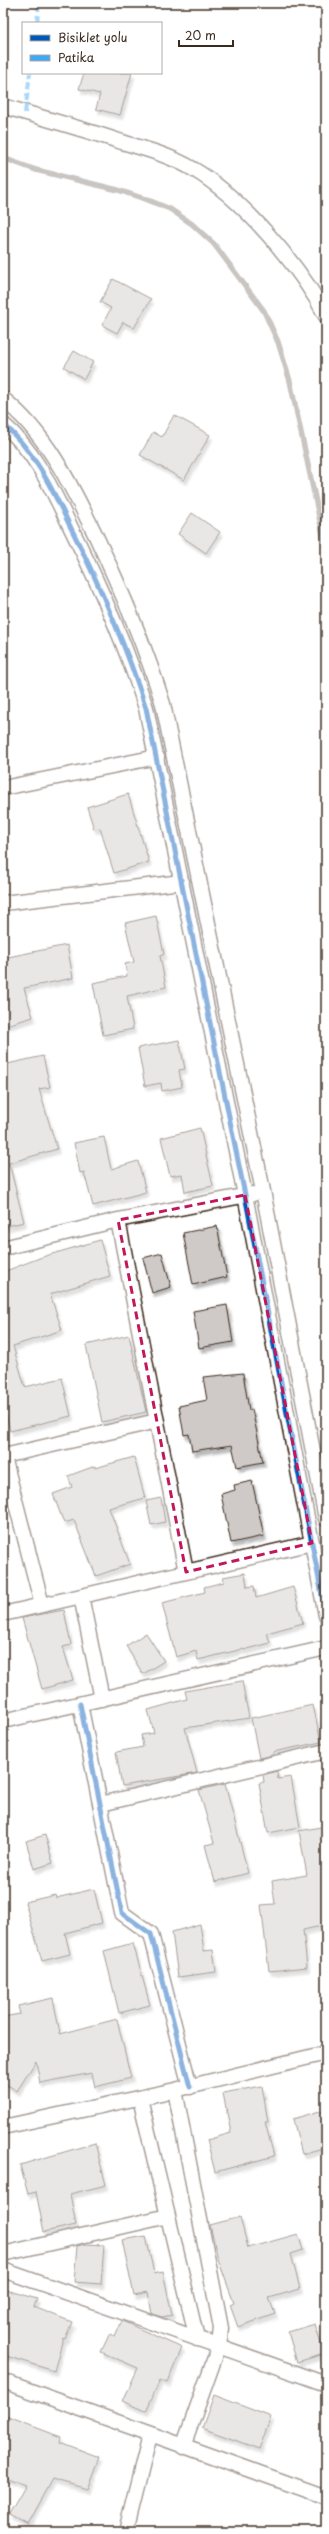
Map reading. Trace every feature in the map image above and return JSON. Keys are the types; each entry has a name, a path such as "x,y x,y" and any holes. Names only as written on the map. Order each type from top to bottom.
{"street":[{"path":"3,106 161,154 193,169 220,189 268,236 310,287 326,316"},
{"path":"3,400 30,424 64,473 105,556 148,655 163,704 263,1191 326,1519"},
{"path":"3,424 19,441 38,466 88,562 131,660 146,708 245,1195 326,1616"},
{"path":"3,788 157,757"},
{"path":"3,903 182,882"},
{"path":"3,1248 118,1220 263,1191"},
{"path":"118,1220 186,1572"},
{"path":"42,1605 3,1454 157,1421"},
{"path":"3,1614 312,1543"},
{"path":"81,1596 102,1699"},
{"path":"3,1721 326,1648"},
{"path":"80,1704 122,1912 151,1934 190,2086"},
{"path":"101,1804 326,1751"},
{"path":"3,2127 175,2090 326,2053"},
{"path":"175,2090 221,2328 220,2346 183,2447"},
{"path":"140,2098 197,2338"},
{"path":"3,2254 168,2216"},
{"path":"3,2270 326,2384"},
{"path":"3,2381 183,2447 326,2497"},
{"path":"126,2531 150,2435"}],"highlighted area":[{"path":"245,1195 312,1543 186,1572 118,1220"}],"building":[{"path":"84,74 132,74 120,115 96,109 100,94 79,89"},
{"path":"113,279 151,299 134,328 123,322 117,333 102,325 111,308 100,302"},
{"path":"74,351 93,362 84,379 64,367"},
{"path":"174,415 210,435 184,480 140,455 153,432 162,437"},
{"path":"192,513 220,532 206,553 178,534"},
{"path":"128,794 149,862 114,873 100,828 94,829 87,807"},
{"path":"156,916 164,954 160,956 166,987 127,996 133,1029 103,1035 93,983 127,976 125,964 134,962 125,923"},
{"path":"67,945 73,978 24,988 33,1017 3,1026 3,958"},
{"path":"179,1040 185,1069 179,1070 182,1087 162,1091 161,1083 145,1086 138,1048"},
{"path":"43,1056 50,1087 39,1089 57,1149 9,1163 24,1222 3,1227 3,1065"},
{"path":"200,1128 213,1186 185,1192 182,1174 170,1176 161,1138"},
{"path":"104,1137 111,1169 138,1161 146,1192 93,1206 84,1172 80,1173 74,1143"},
{"path":"217,1226 227,1277 193,1285 183,1233"},
{"path":"100,1240 110,1276 50,1294 62,1330 13,1346 25,1387 62,1378 71,1416 10,1431 3,1401 3,1326 6,1326 3,1318 3,1272 42,1257"},
{"path":"162,1253 171,1287 152,1293 143,1258"},
{"path":"227,1305 233,1342 199,1348 193,1311"},
{"path":"129,1335 146,1412 102,1422 86,1345"},
{"path":"243,1373 249,1410 252,1409 263,1462 237,1467 232,1445 192,1451 189,1434 184,1435 179,1406 207,1400 203,1377"},
{"path":"134,1457 145,1498 109,1508 130,1564 96,1576 74,1520 64,1523 53,1494 72,1487 68,1476 95,1466 95,1468"},
{"path":"252,1481 264,1536 231,1543 221,1494 235,1490 234,1485"},
{"path":"161,1498 165,1522 151,1525 146,1501"},
{"path":"245,1573 247,1587 254,1586 256,1598 293,1587 303,1623 267,1633 270,1643 244,1650 198,1660 196,1651 176,1657 162,1603 205,1592 204,1587 224,1582 223,1577"},
{"path":"64,1610 71,1645 63,1647 73,1680 42,1689 22,1618"},
{"path":"146,1633 164,1661 143,1674 126,1646"},
{"path":"242,1681 249,1718 185,1728 197,1773 122,1786 116,1752 143,1747 141,1735 154,1733 148,1710 187,1699 185,1691"},
{"path":"313,1705 321,1742 273,1752 273,1755 259,1758 251,1718"},
{"path":"277,1771 278,1779 291,1777 300,1827 268,1833 259,1783 264,1782 263,1775"},
{"path":"225,1784 248,1873 215,1882 205,1845 214,1843 199,1790"},
{"path":"326,1826 326,1925 303,1930 307,1967 269,1971 261,1905 275,1904 272,1881 307,1875 299,1831"},
{"path":"45,1835 53,1863 34,1869 26,1841"},
{"path":"94,1889 102,1923 65,1933 70,1954 42,1961 25,1902 55,1895 56,1898"},
{"path":"200,1924 204,1951 213,1950 216,1972 178,1977 172,1932"},
{"path":"133,1943 150,2005 119,2013 104,1951"},
{"path":"53,1998 60,2034 117,2019 131,2078 95,2087 92,2073 40,2083 36,2061 17,2091 3,2082 3,2017 20,2014 18,2006"},
{"path":"262,2086 268,2122 265,2122 274,2156 215,2172 207,2140 231,2133 223,2093"},
{"path":"326,2109 326,2147 302,2154 293,2119"},
{"path":"95,2143 106,2185 70,2194 76,2225 44,2232 36,2192 28,2194 20,2165"},
{"path":"240,2217 248,2248 298,2234 303,2250 291,2254 300,2289 269,2298 275,2314 238,2327 230,2305 234,2303 218,2259 210,2225"},
{"path":"146,2236 154,2274 163,2272 172,2315 162,2317 152,2314 148,2292 134,2295 122,2240"},
{"path":"86,2244 104,2245 101,2284 74,2282 77,2246"},
{"path":"3,2289 37,2299 34,2307 72,2322 65,2339 63,2338 54,2371 3,2355"},
{"path":"122,2321 182,2348 167,2383 160,2380 146,2411 123,2401 138,2368 101,2352 109,2335 115,2337"},
{"path":"315,2324 324,2354 297,2362 288,2332"},
{"path":"214,2395 271,2417 259,2449 202,2428"},
{"path":"3,2415 61,2437 60,2442 99,2457 87,2489 52,2479 27,2524 9,2514 26,2485 3,2476"}],"waterway":[{"path":"3,158 36,170 118,190 148,200 170,209 192,224 214,244 264,311 278,342 290,381 326,549"}],"marked path":[{"path":"37,22 39,3"},
{"path":"25,113 30,74"}],"cycle path":[{"path":"3,424 25,446 42,472 57,500 112,616 146,708 245,1195 326,1616"},
{"path":"80,1704 122,1913 151,1934 190,2087"}]}
